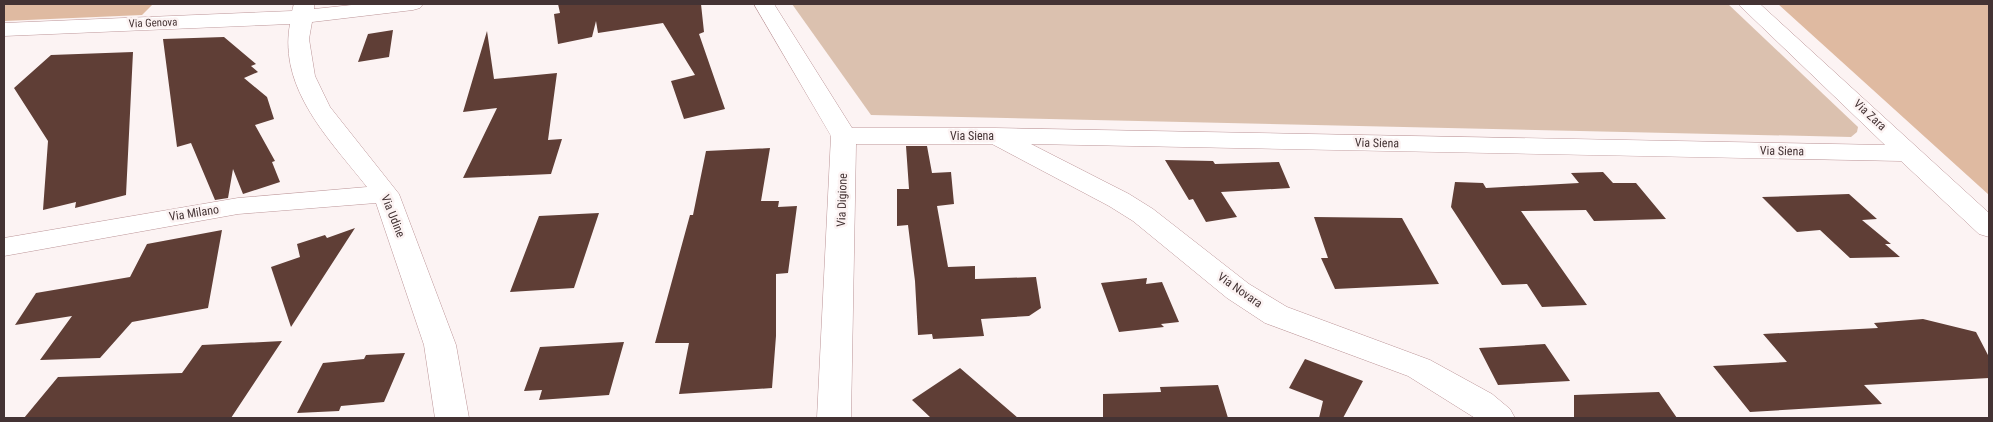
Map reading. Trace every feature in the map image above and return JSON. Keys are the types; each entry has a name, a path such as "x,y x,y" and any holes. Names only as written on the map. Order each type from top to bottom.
{"street":[{"path":"303,10 413,4"},
{"path":"764,4 844,136"},
{"name":"Via Zara","path":"1748,4 1911,153 1989,228"},
{"name":"Via Genova","path":"4,30 303,10"},
{"name":"Via Udine","path":"303,10 298,39 303,76 312,98 386,194 440,344 452,418"},
{"name":"Via Siena","path":"844,136 995,136 1911,153"},
{"name":"Via Digione","path":"834,418 844,136"},
{"name":"Via Novara","path":"995,136 1143,215 1238,291 1276,315 1419,368 1472,398 1498,418"},
{"name":"Via Milano","path":"4,247 238,206 386,194"}],"shaded area":[{"path":"4,4 153,4 142,15 4,21"},
{"path":"792,4 1728,4 1858,127 1857,132 1851,137 871,115"},
{"path":"1778,4 1989,4 1989,195"}],"building":[{"path":"558,4 701,4 704,32 699,34 725,109 684,119 671,81 695,75 663,23 598,33 596,21 592,37 558,44 554,14 560,13"},
{"path":"393,30 389,57 358,62 368,34"},
{"path":"487,31 494,79 557,73 548,140 562,139 551,174 463,178 497,108 463,112"},
{"path":"224,37 256,64 251,66 258,72 244,78 267,97 274,119 255,125 275,161 272,162 280,182 243,194 233,169 228,198 215,200 191,143 177,147 163,39"},
{"path":"133,52 126,195 75,208 76,202 43,210 48,141 14,88 51,55"},
{"path":"906,146 927,146 932,173 951,172 954,204 937,206 948,267 975,266 975,279 1036,277 1041,308 1029,316 981,319 984,336 933,339 932,334 918,335 915,281 908,225 897,226 897,189 909,189"},
{"path":"770,148 761,201 779,201 778,207 797,206 788,273 776,274 776,336 772,388 679,394 689,343 655,343 690,215 693,215 706,151"},
{"path":"1165,160 1213,161 1215,164 1279,162 1290,188 1221,192 1237,217 1206,222 1193,199 1189,200"},
{"path":"1603,172 1613,183 1636,183 1666,219 1594,221 1586,210 1521,211 1587,305 1542,307 1527,284 1502,285 1451,207 1455,182 1483,183 1486,188 1579,183 1571,173"},
{"path":"1849,194 1877,219 1862,220 1891,244 1885,244 1900,257 1850,258 1820,230 1797,232 1762,197"},
{"path":"599,213 574,288 510,292 539,216"},
{"path":"1314,217 1402,218 1439,284 1335,289 1321,258 1328,258"},
{"path":"355,228 291,327 271,267 300,257 297,244 325,235 327,238"},
{"path":"222,230 208,308 132,322 100,358 40,360 72,316 15,325 36,293 130,277 147,244"},
{"path":"1147,278 1146,284 1162,282 1179,322 1161,324 1164,327 1119,332 1101,283"},
{"path":"1923,319 1976,332 1989,357 1989,378 1864,385 1882,404 1750,412 1713,366 1787,362 1763,334 1878,328 1874,323"},
{"path":"282,341 231,418 24,418 58,377 182,373 202,345"},
{"path":"624,342 609,395 539,400 542,390 524,391 540,347"},
{"path":"1545,344 1570,381 1498,385 1479,348"},
{"path":"405,353 384,402 341,406 339,411 297,413 323,363 364,359 366,355"},
{"path":"1305,359 1363,381 1343,418 1319,418 1323,401 1289,388"},
{"path":"960,368 1018,418 931,418 912,400"},
{"path":"1218,385 1228,418 1103,418 1103,394 1161,392 1160,387"},
{"path":"1659,392 1677,418 1574,418 1574,395"}]}
